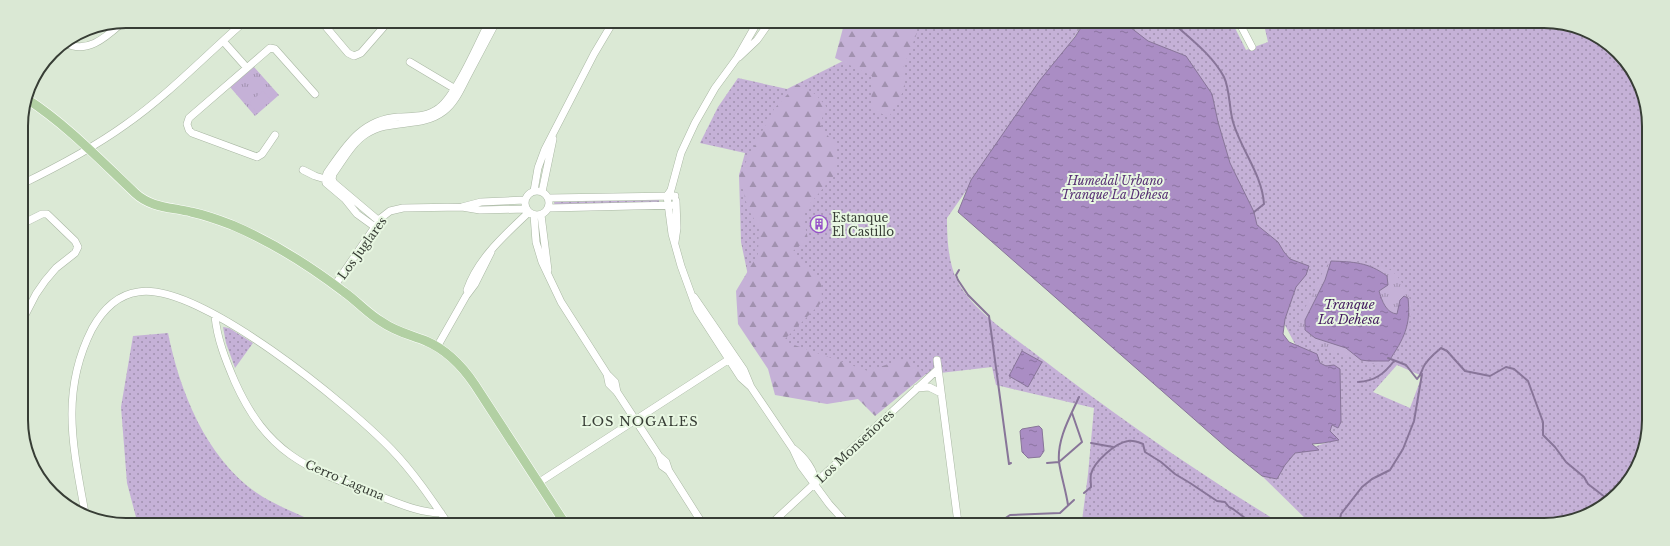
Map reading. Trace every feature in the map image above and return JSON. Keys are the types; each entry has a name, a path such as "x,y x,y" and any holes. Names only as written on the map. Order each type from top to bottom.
{"main road":[{"path":"31,102 55,119 146,202 160,207 198,214 234,226 279,249 335,285 382,322 398,332 426,341 438,347 456,361 468,375 561,518"}],"street":[{"path":"28,181 88,148 133,119 195,67 237,28"},
{"path":"326,28 348,53 354,56 361,53 383,28"},
{"path":"377,224 334,183 332,179 333,174 354,144 367,133 384,125 420,122 436,117 448,108 486,28"},
{"path":"377,224 357,214 349,203 326,183 325,179 327,173 348,143 360,131 383,120 397,117 421,116 442,106 457,90 493,28"},
{"path":"534,192 540,162 594,54 609,28"},
{"path":"754,28 737,58 715,88 690,134 680,158 667,204 670,230 675,242 681,266 699,315 732,358 741,378 751,387 793,449 801,466 829,504 842,518"},
{"path":"737,58 757,40 765,28"},
{"path":"1242,28 1252,47"},
{"path":"71,45 76,47 90,46 114,29"},
{"path":"223,41 247,68"},
{"path":"275,135 262,154 257,157 192,133 188,128 187,122 268,50 274,48 315,94"},
{"path":"410,62 457,90"},
{"path":"542,192 555,131"},
{"path":"303,170 325,179"},
{"path":"671,194 549,198 542,192 534,192 528,195 525,200 533,213 538,251 561,302 607,374 609,384 617,392 636,420 659,456 662,466 669,471 699,518"},
{"path":"671,194 676,204 677,228 675,242"},
{"path":"607,197 607,206"},
{"path":"549,198 549,208"},
{"name":"Los Juglares","path":"462,207 481,202 525,200"},
{"path":"438,347 466,296 475,284 491,252 504,235 533,213 546,212 549,208 676,204"},
{"name":"Los Juglares","path":"335,285 386,213 398,209 462,207 480,210 533,213"},
{"path":"28,221 42,214 47,214 78,247 75,254 56,268 45,281 28,309"},
{"path":"84,509 74,440 72,398 74,378 80,358 100,317 111,304 132,293 158,291 178,297 215,316 287,361 321,386 381,439 400,459 424,488 444,518"},
{"name":"Cerro Laguna","path":"215,316 224,356 243,398 259,425 283,450 316,470 351,485 417,509 441,514"},
{"path":"538,483 732,358"},
{"path":"937,360 937,370 957,518"},
{"name":"Los Monseñores","path":"777,518 937,370"},
{"path":"917,388 929,387 941,393"}],"green space":[{"path":"843,28 909,28 917,33 903,68 905,88 889,117 871,109 872,76 835,58"},
{"path":"855,28 1080,28 947,218 949,249 954,273 963,291 971,301 1002,329 1155,442 1272,518 1082,518 1094,408 996,385 992,367 940,373 817,383 756,314 741,242 739,175 745,153 700,143 718,107 738,78 787,89 849,58"},
{"path":"1128,28 1235,28 1246,50 1268,42 1265,29 1267,28 1544,28 1569,31 1582,35 1604,48 1622,66 1632,83 1637,94 1642,126 1642,420 1639,445 1635,458 1622,480 1604,498 1582,511 1550,518 1305,518 1262,476 1285,465 1295,453 1338,439 1330,431 1296,346","holes":["1397,365 1422,376 1410,408 1373,392"]},
{"path":"254,67 279,95 255,116 230,87"},
{"path":"797,84 815,94 826,106 820,125 837,148 836,173 802,213 808,239 793,251 821,280 822,302 783,341 868,371 906,358 926,374 875,416 858,399 827,404 775,395 768,369 738,324 736,291 758,254 759,227 748,209 739,175 774,109"},
{"path":"263,91 271,100 257,112 249,103"},
{"path":"659,200 659,202 555,205 554,203 555,202"},
{"name":"Tranque La Dehesa","path":"1334,260 1362,263 1378,269 1390,269 1405,288 1411,302 1411,314 1399,347 1386,365 1366,362 1324,347 1303,333 1299,327 1302,313 1323,272"},
{"path":"223,327 229,328 253,343 235,368 226,343"},
{"path":"168,333 180,379 199,425 212,446 244,483 263,497 306,518 136,518 127,483 121,407 133,336"}],"water":[{"name":"Tranque La Dehesa","path":"1081,28 1131,28 1148,41 1186,56 1212,94 1218,122 1230,163 1254,212 1257,225 1278,242 1290,259 1309,266 1306,275 1296,287 1285,319 1283,334 1289,342 1317,354 1320,363 1326,366 1334,365 1340,369 1341,422 1338,428 1332,425 1330,431 1339,440 1312,444 1319,450 1295,453 1285,465 1277,479 1262,476 1227,448 958,212 971,180 1040,80"},
{"name":"Tranque La Dehesa","path":"1331,261 1367,265 1387,276 1388,285 1379,291 1385,306 1393,313 1397,314 1400,300 1404,296 1408,298 1409,308 1405,331 1399,345 1389,361 1361,360 1346,348 1315,338 1305,330 1305,320 1325,280"},
{"path":"1022,351 1042,362 1028,387 1009,376"},
{"path":"1039,426 1042,429 1044,451 1040,457 1028,458 1022,452 1020,431 1022,429"}],"waterway":[{"path":"1178,28 1208,55 1224,77 1233,122 1255,172 1262,193 1264,204 1254,212"},
{"path":"959,270 956,275 958,280 968,295 989,316 1009,464 1011,463"},
{"path":"1388,358 1406,365 1417,379 1426,362 1441,348 1447,351 1465,371 1490,376 1506,367 1514,369 1528,381 1543,422 1543,435 1555,447 1566,462 1584,477 1588,484 1605,497"},
{"path":"1358,382 1379,376 1387,370 1394,361"},
{"path":"1340,518 1341,514 1362,487 1372,479 1390,470 1403,449 1414,421 1422,374"},
{"path":"1068,505 1059,462 1059,453 1065,428 1079,397"},
{"path":"1047,463 1059,462 1082,442 1072,413"},
{"path":"1084,493 1091,487 1091,474 1096,464 1117,445 1123,442 1134,441 1143,444 1145,452 1161,462 1175,474 1217,501 1225,502 1229,507 1245,518"},
{"path":"1091,443 1113,447"},
{"path":"1006,518 1010,515 1060,513 1074,500"}],"place":[{"name":"Estanque El Castillo","path":"819,224"}],"district":[{"name":"LOS NOGALES","path":"640,421"}],"park label":[{"name":"Humedal Urbano Tranque La Dehesa","path":"1115,187"}]}
